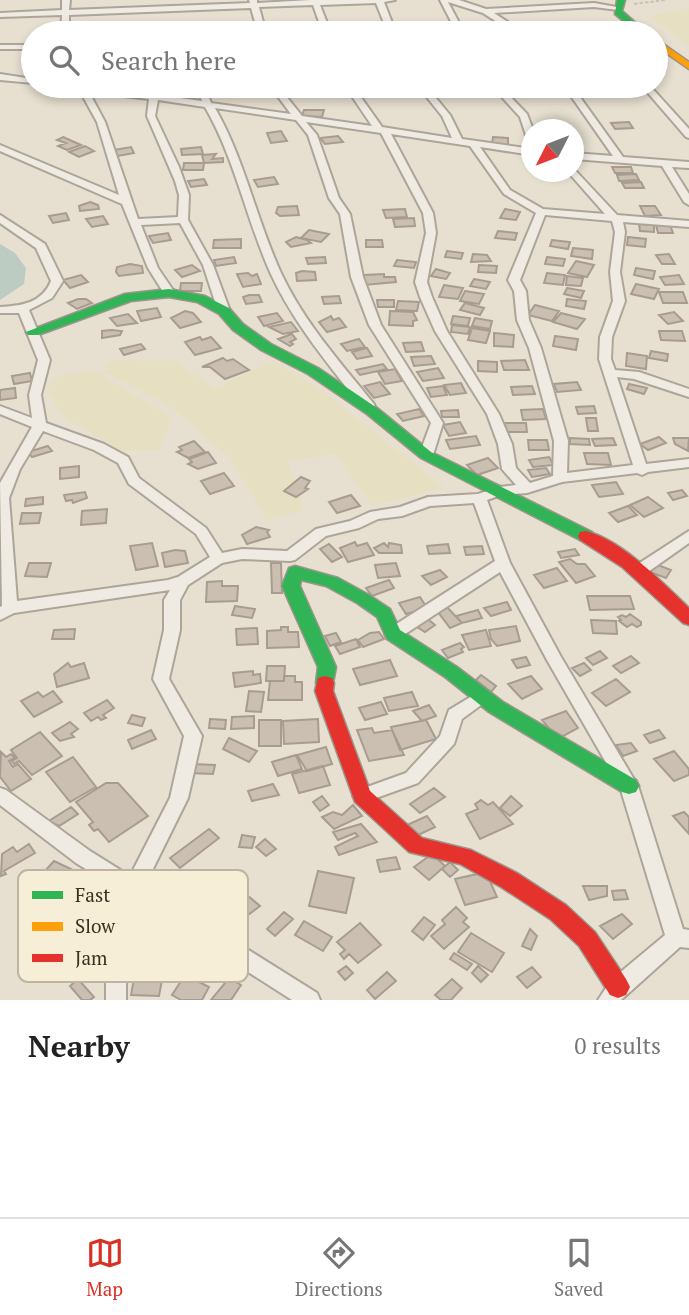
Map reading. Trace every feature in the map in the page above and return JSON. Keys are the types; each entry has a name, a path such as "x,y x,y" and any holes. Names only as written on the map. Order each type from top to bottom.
{"street":[{"path":"64,21 66,0"},
{"path":"128,21 129,0"},
{"path":"379,0 387,21"},
{"path":"0,15 128,11 193,4 391,0"},
{"path":"444,0 457,21"},
{"path":"450,0 486,11 501,21"},
{"path":"316,1 323,21"},
{"path":"253,2 259,21"},
{"path":"486,11 620,4 621,16 627,21"},
{"path":"546,8 570,21"},
{"path":"0,47 21,47"},
{"path":"668,51 689,66"},
{"path":"0,77 21,80"},
{"path":"88,98 101,122 126,202 153,268 169,293"},
{"path":"152,98 150,116 174,166 186,210 183,220 208,265 224,311"},
{"path":"180,98 210,106 521,151"},
{"path":"205,98 275,274 298,314 372,411"},
{"path":"283,98 312,135 334,198 345,214 358,276 375,325 437,423 426,455"},
{"path":"358,98 382,130 428,213 431,233 421,282 441,331 493,414 505,444 509,469 527,489"},
{"path":"432,98 446,115 459,143"},
{"path":"507,98 525,119"},
{"path":"577,98 621,160"},
{"path":"657,98 689,135"},
{"path":"474,145 507,192 541,212 689,224"},
{"path":"0,148 126,202"},
{"path":"584,157 689,165"},
{"path":"666,164 689,202"},
{"path":"582,182 616,219 620,232 615,272 619,301 605,348 610,373 642,471"},
{"path":"541,212 514,280 520,291 523,320 535,348 561,441 560,478"},
{"path":"0,218 41,246 57,281 54,289 41,302 23,309 0,310"},
{"path":"136,222 183,220"},
{"path":"33,332 62,318 129,297 169,293 201,299 224,311 238,327 266,347 313,371 372,411 426,455 588,535 640,570 689,619"},
{"path":"23,309 44,360 35,395 40,425 14,464 2,496 5,611 183,581 218,559 242,554 290,555 321,532 354,525 375,515 402,512 428,502 478,498 499,491 527,489 560,478 642,471 689,463"},
{"path":"610,373 635,374 689,393"},
{"path":"0,410 99,447 122,460 134,481 201,531 218,559"},
{"path":"478,498 503,563 555,660 629,786 682,939 613,994 583,934 565,919 471,860 451,852 416,846 362,796 324,691 327,667 291,586 295,572 332,582 384,612 393,634 482,696 629,786"},
{"path":"640,570 689,536"},
{"path":"290,555 303,574"},
{"path":"393,634 503,563"},
{"path":"143,870 179,798 193,736 162,679 172,630 172,600 183,581"},
{"path":"362,796 412,778 448,739 455,715 482,696"},
{"path":"0,795 103,870"},
{"path":"248,961 310,1000"},
{"path":"116,982 116,1000"}],"path":[{"path":"620,4 665,0"}],"shaded area":[{"path":"689,8 689,46 668,31 668,21 655,21 649,17"},
{"path":"0,244 15,253 26,268 24,284 0,300"},
{"path":"113,360 175,361 215,388 273,361 316,386 445,488 372,506 335,454 288,461 304,510 267,521 229,457 170,406 103,372"},
{"path":"92,370 173,418 158,450 120,450 63,416 47,391 50,383 56,377"}],"building":[{"path":"304,110 324,110 322,117 302,116"},
{"path":"629,122 633,128 615,129 611,123"},
{"path":"281,131 287,141 271,143 267,133"},
{"path":"338,136 343,142 325,144 320,138"},
{"path":"63,137 81,145 67,150 58,146 66,143 57,140"},
{"path":"493,137 508,138 508,145 492,144"},
{"path":"85,146 94,151 79,157 69,152"},
{"path":"131,147 134,153 118,156 114,150"},
{"path":"201,147 203,154 182,155 181,149"},
{"path":"216,154 212,159 223,158 223,162 204,163 202,155"},
{"path":"184,163 204,163 203,170 183,170"},
{"path":"612,167 631,167 633,173 615,173"},
{"path":"636,174 639,180 619,181 617,175"},
{"path":"274,177 278,184 258,187 254,180"},
{"path":"204,179 207,185 191,187 188,181"},
{"path":"641,182 644,188 625,188 622,183"},
{"path":"90,202 98,205 99,209 80,211 79,206"},
{"path":"297,206 299,215 280,216 276,213 278,207"},
{"path":"640,206 655,206 661,215 645,216"},
{"path":"405,209 407,217 386,218 383,210"},
{"path":"505,209 520,212 516,220 500,218"},
{"path":"66,213 69,220 53,223 49,216"},
{"path":"103,216 108,224 92,227 86,219"},
{"path":"414,218 415,226 395,227 393,219"},
{"path":"639,224 654,225 654,232 640,231"},
{"path":"656,225 670,225 673,233 658,233"},
{"path":"309,230 329,234 321,242 301,238"},
{"path":"498,231 517,233 515,240 495,238"},
{"path":"168,233 171,240 153,243 149,236"},
{"path":"296,237 311,243 291,247 286,242"},
{"path":"628,237 646,239 645,247 627,245"},
{"path":"241,239 241,248 213,248 214,240"},
{"path":"366,240 382,240 383,247 366,247"},
{"path":"552,240 570,242 568,249 550,246"},
{"path":"573,248 593,250 592,259 571,256"},
{"path":"447,251 463,253 461,259 445,257"},
{"path":"473,254 487,255 491,261 471,262"},
{"path":"669,254 675,264 662,264 656,255"},
{"path":"234,257 236,263 216,266 214,260"},
{"path":"325,257 326,263 308,264 306,258"},
{"path":"547,257 565,259 563,266 545,264"},
{"path":"397,260 416,262 414,268 394,266"},
{"path":"576,261 594,265 587,277 568,273"},
{"path":"130,264 142,266 143,273 119,276 117,267"},
{"path":"192,265 200,271 182,277 175,270"},
{"path":"479,265 497,266 496,273 478,272"},
{"path":"636,268 655,271 653,279 634,275"},
{"path":"436,269 450,273 446,279 431,276"},
{"path":"315,272 316,280 297,281 296,273"},
{"path":"248,273 252,276 257,274 261,284 243,287 237,274"},
{"path":"547,273 565,275 563,285 544,283"},
{"path":"384,274 384,277 395,277 396,282 364,285 363,275"},
{"path":"81,275 88,282 70,288 63,280"},
{"path":"679,275 684,284 665,285 660,277"},
{"path":"567,276 583,278 581,286 566,285"},
{"path":"474,279 490,282 486,289 470,286"},
{"path":"181,283 202,283 201,291 180,291"},
{"path":"636,284 659,289 654,299 631,294"},
{"path":"444,285 463,288 458,299 439,297"},
{"path":"567,288 584,291 581,298 564,294"},
{"path":"465,291 484,294 479,304 460,301"},
{"path":"659,292 683,292 687,303 663,303"},
{"path":"259,295 262,302 246,304 243,297"},
{"path":"339,296 341,303 324,304 322,297"},
{"path":"86,299 92,303 77,309 68,303"},
{"path":"567,299 586,301 584,309 566,306"},
{"path":"377,300 394,300 394,307 378,307"},
{"path":"398,301 419,302 417,311 396,310"},
{"path":"465,303 484,308 480,315 460,310"},
{"path":"535,305 559,311 552,321 528,315"},
{"path":"157,308 161,317 141,321 137,311"},
{"path":"185,311 193,313 201,322 180,328 171,318"},
{"path":"390,311 413,312 417,320 413,321 413,326 389,325"},
{"path":"674,312 683,321 668,324 659,315"},
{"path":"277,313 283,321 264,326 258,317"},
{"path":"561,313 585,319 577,329 553,322"},
{"path":"128,314 137,323 117,326 110,318"},
{"path":"331,316 333,320 339,318 346,327 327,332 319,322"},
{"path":"453,316 470,318 468,326 451,324"},
{"path":"475,318 492,321 490,329 472,326"},
{"path":"291,322 298,331 283,334 269,327"},
{"path":"452,325 470,327 468,334 451,332"},
{"path":"472,328 490,331 486,343 468,340"},
{"path":"102,331 122,331 120,335 102,338"},
{"path":"659,331 682,331 685,341 661,340"},
{"path":"494,333 514,335 513,347 494,346"},
{"path":"292,334 296,339 290,342 293,344 290,346 278,339"},
{"path":"555,336 578,339 576,350 553,346"},
{"path":"200,337 202,340 211,337 221,348 195,355 185,342"},
{"path":"359,339 365,347 347,351 341,344"},
{"path":"421,342 424,351 406,352 403,343"},
{"path":"141,344 145,349 124,355 120,349"},
{"path":"367,348 372,356 357,359 352,352"},
{"path":"651,351 668,354 667,361 649,358"},
{"path":"627,353 647,356 646,369 626,366"},
{"path":"431,356 435,364 414,366 411,357"},
{"path":"223,358 227,361 233,359 249,370 225,379 210,367 202,367"},
{"path":"525,360 529,370 504,370 501,361"},
{"path":"478,361 497,362 497,372 478,371"},
{"path":"383,364 387,369 360,375 356,370"},
{"path":"438,368 444,378 423,381 417,372"},
{"path":"395,369 402,381 385,384 378,372"},
{"path":"30,373 32,381 14,384 12,376"},
{"path":"380,382 390,394 374,398 364,386"},
{"path":"577,382 581,390 557,392 554,384"},
{"path":"461,383 466,393 450,395 444,385"},
{"path":"629,384 647,388 644,394 627,389"},
{"path":"443,386 447,395 431,397 427,388"},
{"path":"532,386 535,394 513,395 511,387"},
{"path":"15,388 16,398 0,400 0,390"},
{"path":"594,406 596,413 578,414 576,407"},
{"path":"419,409 424,416 403,421 397,414"},
{"path":"543,409 546,419 523,420 521,410"},
{"path":"458,410 459,417 442,417 441,411"},
{"path":"586,418 596,418 598,431 588,431"},
{"path":"460,422 466,433 449,436 443,425"},
{"path":"505,423 526,423 527,432 506,432"},
{"path":"476,436 480,445 450,449 446,440"},
{"path":"659,437 666,443 648,450 640,444"},
{"path":"570,438 589,439 590,445 570,444"},
{"path":"613,438 616,445 595,446 592,439"},
{"path":"673,438 689,438 688,451 675,444"},
{"path":"528,440 547,440 549,450 529,450"},
{"path":"194,441 205,452 188,458 177,452 182,450 179,447"},
{"path":"48,446 52,451 32,457 28,452"},
{"path":"208,452 216,463 198,469 188,464 192,462 189,459"},
{"path":"584,453 608,453 611,465 587,464"},
{"path":"549,457 554,465 533,467 529,460"},
{"path":"488,458 498,468 477,475 467,465"},
{"path":"79,466 79,477 60,479 60,468"},
{"path":"546,468 550,474 532,477 528,470"},
{"path":"224,473 234,486 210,494 201,481"},
{"path":"301,477 310,481 305,488 308,489 296,497 284,491"},
{"path":"616,482 623,494 599,497 592,485"},
{"path":"682,490 687,496 673,500 668,493"},
{"path":"85,492 87,498 73,503 72,500 66,501 64,495"},
{"path":"351,495 360,506 337,513 329,502"},
{"path":"43,497 43,504 25,506 26,499"},
{"path":"648,497 663,508 644,517 630,505"},
{"path":"628,506 637,515 618,522 609,513"},
{"path":"107,509 106,523 81,525 82,511"},
{"path":"22,513 41,513 39,523 20,524"},
{"path":"256,527 269,530 267,532 270,537 247,544 242,535"},
{"path":"355,542 357,546 367,543 374,555 348,562 340,548"},
{"path":"152,543 158,566 136,570 130,546"},
{"path":"384,543 388,547 389,543 401,545 402,553 379,553 374,548"},
{"path":"329,544 342,557 332,562 320,549"},
{"path":"448,544 450,553 429,554 427,546"},
{"path":"482,546 484,554 466,555 464,547"},
{"path":"575,549 579,555 561,558 558,552"},
{"path":"185,551 188,563 165,567 162,553"},
{"path":"570,559 577,564 585,564 595,576 576,583 559,562"},
{"path":"29,563 51,563 47,577 25,576"},
{"path":"271,563 281,563 282,593 272,593"},
{"path":"396,563 400,576 378,578 375,565"},
{"path":"655,564 671,570 666,578 650,572"},
{"path":"557,568 567,581 544,588 534,575"},
{"path":"440,570 447,577 431,585 422,576"},
{"path":"389,580 394,588 372,596 366,588"},
{"path":"222,581 222,586 238,586 237,601 206,602 207,582"},
{"path":"587,596 630,596 634,609 590,610"},
{"path":"420,597 427,608 406,614 399,603"},
{"path":"507,602 511,610 491,616 484,608"},
{"path":"445,605 462,623 450,628 438,612"},
{"path":"235,606 255,609 252,618 232,615"},
{"path":"478,610 482,618 462,623 456,616"},
{"path":"630,614 641,622 641,625 637,627 632,624 627,627 619,621 621,620 618,617"},
{"path":"424,616 435,625 425,632 414,625"},
{"path":"591,620 616,621 617,634 593,633"},
{"path":"516,626 520,641 497,646 491,639 489,630"},
{"path":"281,627 288,627 288,632 298,632 299,647 267,648 267,631 281,630"},
{"path":"257,628 258,644 237,645 236,629"},
{"path":"75,629 74,639 52,639 54,630"},
{"path":"486,630 491,646 469,650 462,635"},
{"path":"379,632 384,639 363,647 358,640 370,633"},
{"path":"336,633 341,642 330,646 325,636"},
{"path":"356,639 360,647 340,654 335,646"},
{"path":"460,643 464,647 461,649 463,652 448,658 442,650"},
{"path":"600,651 607,658 593,665 586,658"},
{"path":"631,656 639,663 621,673 613,666"},
{"path":"526,657 530,665 517,668 512,660"},
{"path":"390,660 397,676 360,685 353,669"},
{"path":"68,663 71,667 84,663 89,678 57,687 54,674"},
{"path":"584,663 591,670 580,676 572,668"},
{"path":"267,666 285,666 284,681 266,681"},
{"path":"253,671 253,675 260,674 261,683 235,687 233,673"},
{"path":"481,675 496,686 491,692 476,680"},
{"path":"284,676 295,676 295,682 302,682 302,700 268,700 270,681 284,681"},
{"path":"531,676 542,689 522,699 508,684"},
{"path":"616,679 630,692 606,706 592,693"},
{"path":"53,691 62,702 34,717 21,701 38,692 43,697"},
{"path":"249,691 264,692 261,712 246,711"},
{"path":"412,692 418,706 389,711 384,698"},
{"path":"107,700 114,708 103,715 106,718 101,720 98,717 91,721 84,713"},
{"path":"381,702 387,714 365,720 359,708"},
{"path":"429,705 436,716 422,721 413,711"},
{"path":"566,711 578,728 558,739 542,720"},
{"path":"132,715 145,718 142,726 128,723"},
{"path":"254,716 254,728 231,729 232,717"},
{"path":"210,719 226,720 225,729 209,728"},
{"path":"318,719 319,742 284,744 283,721"},
{"path":"259,720 281,720 281,746 259,746"},
{"path":"426,720 436,739 400,750 391,727"},
{"path":"70,722 78,729 71,734 74,737 60,741 52,733"},
{"path":"372,728 374,733 392,730 404,755 369,761 357,730"},
{"path":"151,730 156,739 132,749 128,740"},
{"path":"659,730 665,738 650,743 644,735"},
{"path":"40,732 62,756 32,775 19,761 14,764 12,761 17,758 11,750"},
{"path":"229,738 257,751 249,762 223,749"},
{"path":"631,743 637,751 623,756 616,745"},
{"path":"326,747 332,764 307,771 297,755"},
{"path":"674,751 689,769 689,775 674,781 654,759"},
{"path":"1,752 6,757 11,754 15,758 9,761 13,767 18,764 31,779 11,791 0,777"},
{"path":"296,755 302,769 278,776 272,762"},
{"path":"73,757 96,787 70,802 46,772"},
{"path":"192,764 215,765 213,774 188,773"},
{"path":"323,766 330,785 299,793 292,774"},
{"path":"106,783 118,783 148,816 109,842 98,829 94,831 89,825 93,822 76,802"},
{"path":"273,784 279,795 252,801 248,791"},
{"path":"434,788 445,797 420,813 410,804"},
{"path":"322,796 329,805 320,811 313,802"},
{"path":"511,796 522,806 510,816 500,808"},
{"path":"481,800 488,805 493,802 513,824 480,839 466,814 478,809 475,804"},
{"path":"353,805 362,816 334,829 322,817 333,812 342,815"},
{"path":"71,807 78,814 59,826 49,821"},
{"path":"684,812 689,817 689,834 673,816"},
{"path":"427,816 435,827 414,837 407,825"},
{"path":"361,824 377,842 339,855 335,847 358,836 355,833 338,840 333,832"},
{"path":"209,829 219,838 180,868 170,858"},
{"path":"242,835 255,837 252,848 239,847"},
{"path":"265,839 276,849 266,856 256,847"},
{"path":"29,844 35,853 4,871 6,874 1,876 2,854 13,847 17,852"},
{"path":"432,854 445,866 429,880 414,867"},
{"path":"396,857 400,869 380,872 377,860"},
{"path":"54,861 71,869 70,870 46,870"},
{"path":"450,862 458,870 450,877 442,869"},
{"path":"318,871 354,878 346,913 309,906"},
{"path":"486,872 497,897 465,905 455,879"},
{"path":"583,886 607,886 607,896 589,900"},
{"path":"625,890 628,899 614,900 612,891"},
{"path":"248,896 260,906 248,915"},
{"path":"456,907 467,918 463,922 469,927 444,949 431,936 445,924 442,920"},
{"path":"284,912 293,919 275,936 267,929"},
{"path":"622,914 632,924 613,939 600,926"},
{"path":"424,917 435,925 423,940 412,931"},
{"path":"304,921 332,937 323,951 295,935"},
{"path":"360,923 381,945 358,963 349,954 344,959 340,954 345,950 337,942"},
{"path":"530,929 537,936 531,950 522,946"},
{"path":"471,933 504,953 492,972 458,952"},
{"path":"454,953 472,964 467,970 450,959"},
{"path":"346,966 353,973 345,980 338,972"},
{"path":"478,966 488,975 481,982 472,973"},
{"path":"532,967 541,977 527,988 517,977"},
{"path":"387,972 396,981 375,999 367,990"},
{"path":"452,979 462,988 451,1000 441,1000 435,995"},
{"path":"75,982 81,982 94,997 82,1000 70,986"},
{"path":"133,982 162,982 159,996 131,995"},
{"path":"180,982 199,982 209,987 202,1000 181,1000 172,995"},
{"path":"226,982 241,985 231,1000 211,1000"}],"traffic: fast":[{"path":"621,0 618,12 629,21"},
{"path":"33,332 129,297 169,293 201,299 224,311 238,327 266,347 313,371 372,411 426,455 586,536"},
{"path":"325,683 327,667 291,586 295,572 332,582 363,599 384,613 393,634 451,672 496,707 629,786"}],"traffic: slow":[{"path":"668,51 689,66"}],"traffic: jam":[{"path":"586,536 628,563 689,619"},
{"path":"325,683 324,691 362,796 416,846 464,856 509,880 558,912 587,939 618,987"}]}
